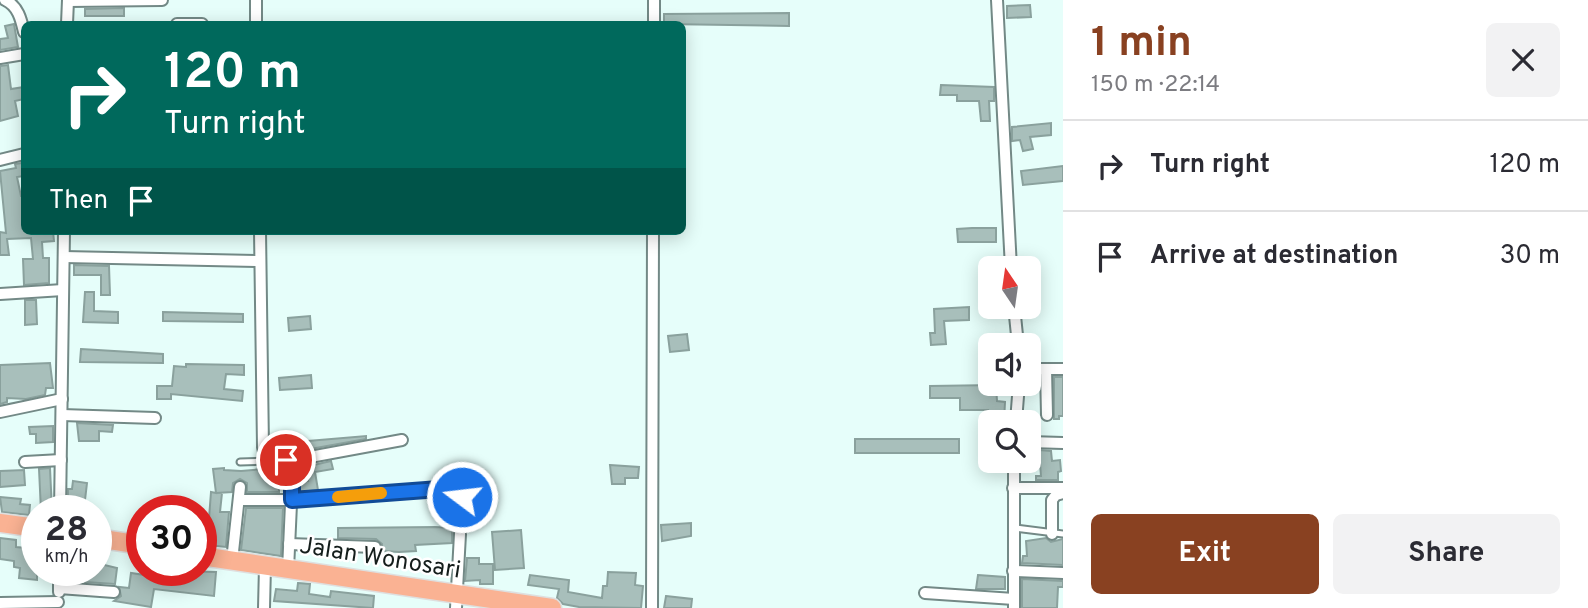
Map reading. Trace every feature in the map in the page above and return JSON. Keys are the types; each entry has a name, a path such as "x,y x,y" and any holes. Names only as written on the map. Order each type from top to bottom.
{"highway":[{"path":"0,523 21,526"},
{"name":"Jalan Wonosari","path":"217,559 456,602 552,608"}],"street":[{"path":"5,0 13,4 21,21"},
{"path":"67,21 68,1 162,0"},
{"path":"256,0 257,21"},
{"path":"654,0 654,21"},
{"path":"997,0 1010,256"},
{"path":"0,58 21,54"},
{"path":"0,160 21,155"},
{"path":"60,495 64,235"},
{"path":"260,235 263,447 266,461 282,459 288,464 292,475 288,570"},
{"path":"652,608 653,235"},
{"path":"64,257 260,261"},
{"path":"0,294 63,290"},
{"path":"1041,369 1063,369"},
{"path":"1046,369 1047,415"},
{"path":"0,412 62,399"},
{"path":"62,415 155,418"},
{"path":"288,464 310,457 402,440"},
{"path":"1041,442 1063,443"},
{"path":"25,462 61,460"},
{"path":"925,593 1014,603 1014,473"},
{"path":"232,561 240,487"},
{"path":"239,500 292,500 453,488 458,490 462,497 456,602"},
{"path":"1013,488 1063,488"},
{"path":"1057,534 1052,500 1063,493"},
{"path":"289,544 375,547"},
{"path":"264,566 264,608"},
{"path":"1013,571 1063,573"},
{"path":"0,603 58,605 59,588 114,592"}],"lane":[{"path":"240,462 266,461"},
{"path":"1014,528 1031,528 1040,533 1057,534"}],"building":[{"path":"1030,5 1031,17 1007,18 1007,6"},
{"path":"124,8 124,16 85,16 85,9"},
{"path":"789,13 789,26 686,24 686,21 664,21 664,14"},
{"path":"14,24 18,47 0,50 0,39 8,38 5,26"},
{"path":"8,65 11,89 21,87 21,100 15,101 18,116 0,121 0,66"},
{"path":"941,85 994,87 994,101 989,101 990,121 981,121 979,101 957,101 957,95 940,95"},
{"path":"1051,123 1051,135 1030,137 1033,149 1023,151 1020,140 1012,141 1012,127"},
{"path":"21,163 21,176 17,177 21,196 21,235 53,235 54,241 42,242 43,258 49,258 49,283 24,285 23,259 33,259 31,238 7,239 9,255 0,255 0,232 6,233 0,171 16,168 15,164"},
{"path":"1063,166 1063,181 1023,185 1021,171"},
{"path":"996,228 996,242 958,242 957,229"},
{"path":"74,265 109,266 110,295 101,295 101,275 74,275"},
{"path":"85,292 94,292 94,311 118,312 118,323 83,322"},
{"path":"25,300 36,300 37,324 25,325"},
{"path":"969,307 969,320 944,321 946,344 931,345 930,333 935,333 934,309"},
{"path":"163,312 243,314 243,322 163,321"},
{"path":"310,316 311,329 289,331 288,318"},
{"path":"687,334 689,350 670,352 668,336"},
{"path":"81,349 163,354 163,363 80,362"},
{"path":"50,363 53,388 46,388 45,395 26,399 7,398 7,402 0,404 0,365"},
{"path":"186,364 244,365 244,375 226,374 224,389 243,391 242,401 171,394 171,399 157,399 157,386 172,386 174,366 186,367"},
{"path":"311,375 312,388 280,390 279,378"},
{"path":"1054,377 1063,377 1063,416 1059,416 1059,419 1054,419"},
{"path":"978,385 978,396 997,396 997,401 1005,402 1005,410 960,410 960,398 930,398 930,386"},
{"path":"77,423 113,425 112,432 99,431 99,441 79,441"},
{"path":"53,426 53,442 36,443 36,434 30,434 29,427"},
{"path":"366,436 366,439 288,453 274,453 273,444"},
{"path":"855,439 959,439 959,453 855,453"},
{"path":"1041,450 1051,451 1052,461 1060,460 1058,480 1036,480 1036,476 1041,476"},
{"path":"331,461 333,469 315,472 318,490 299,492 300,482 308,481 305,467"},
{"path":"610,465 639,467 638,478 625,478 625,484 612,484"},
{"path":"50,468 51,495 40,495 39,469"},
{"path":"213,469 281,470 284,486 279,486 279,492 247,492 247,483 240,479 233,483 232,492 216,493"},
{"path":"24,470 25,485 0,487 0,471"},
{"path":"73,481 87,483 86,495 68,495 68,489 72,489"},
{"path":"469,491 479,491 479,521 469,521"},
{"path":"211,492 222,493 220,512 229,512 226,547 217,546 217,495 211,495"},
{"path":"0,497 21,499 21,514 2,512"},
{"path":"246,508 283,508 281,556 241,550"},
{"path":"691,523 691,536 662,541 661,525"},
{"path":"338,528 452,528 452,543 415,545 416,551 399,552 382,551 382,544 376,539 338,538"},
{"path":"521,530 524,568 495,570 492,532"},
{"path":"0,538 16,540 16,547 21,547 21,578 20,568 14,567 14,561 0,559"},
{"path":"1046,538 1051,542 1063,539 1063,565 1022,563 1023,556 1027,556 1026,541"},
{"path":"467,558 479,558 479,564 493,564 493,584 480,584 480,580 465,581"},
{"path":"112,567 117,568 115,584 112,584"},
{"path":"608,572 636,573 635,585 643,586 641,608 579,607 563,604 557,598 559,589 528,585 530,575 569,580 568,592 602,598 603,586 607,586"},
{"path":"978,575 1005,577 1005,589 976,589"},
{"path":"1022,579 1063,581 1063,587 1058,587 1057,608 1022,608"},
{"path":"298,583 310,584 309,594 330,597 331,591 374,596 373,608 274,601 276,589 297,591"},
{"path":"215,586 214,596 154,589 151,607 114,601 121,596 119,587"},
{"path":"666,596 692,599 691,608 664,608"}],"slow traffic":[{"path":"338,497 381,493"}],"route":[{"path":"286,460 292,475 292,500 453,488 461,493 462,497"}]}
